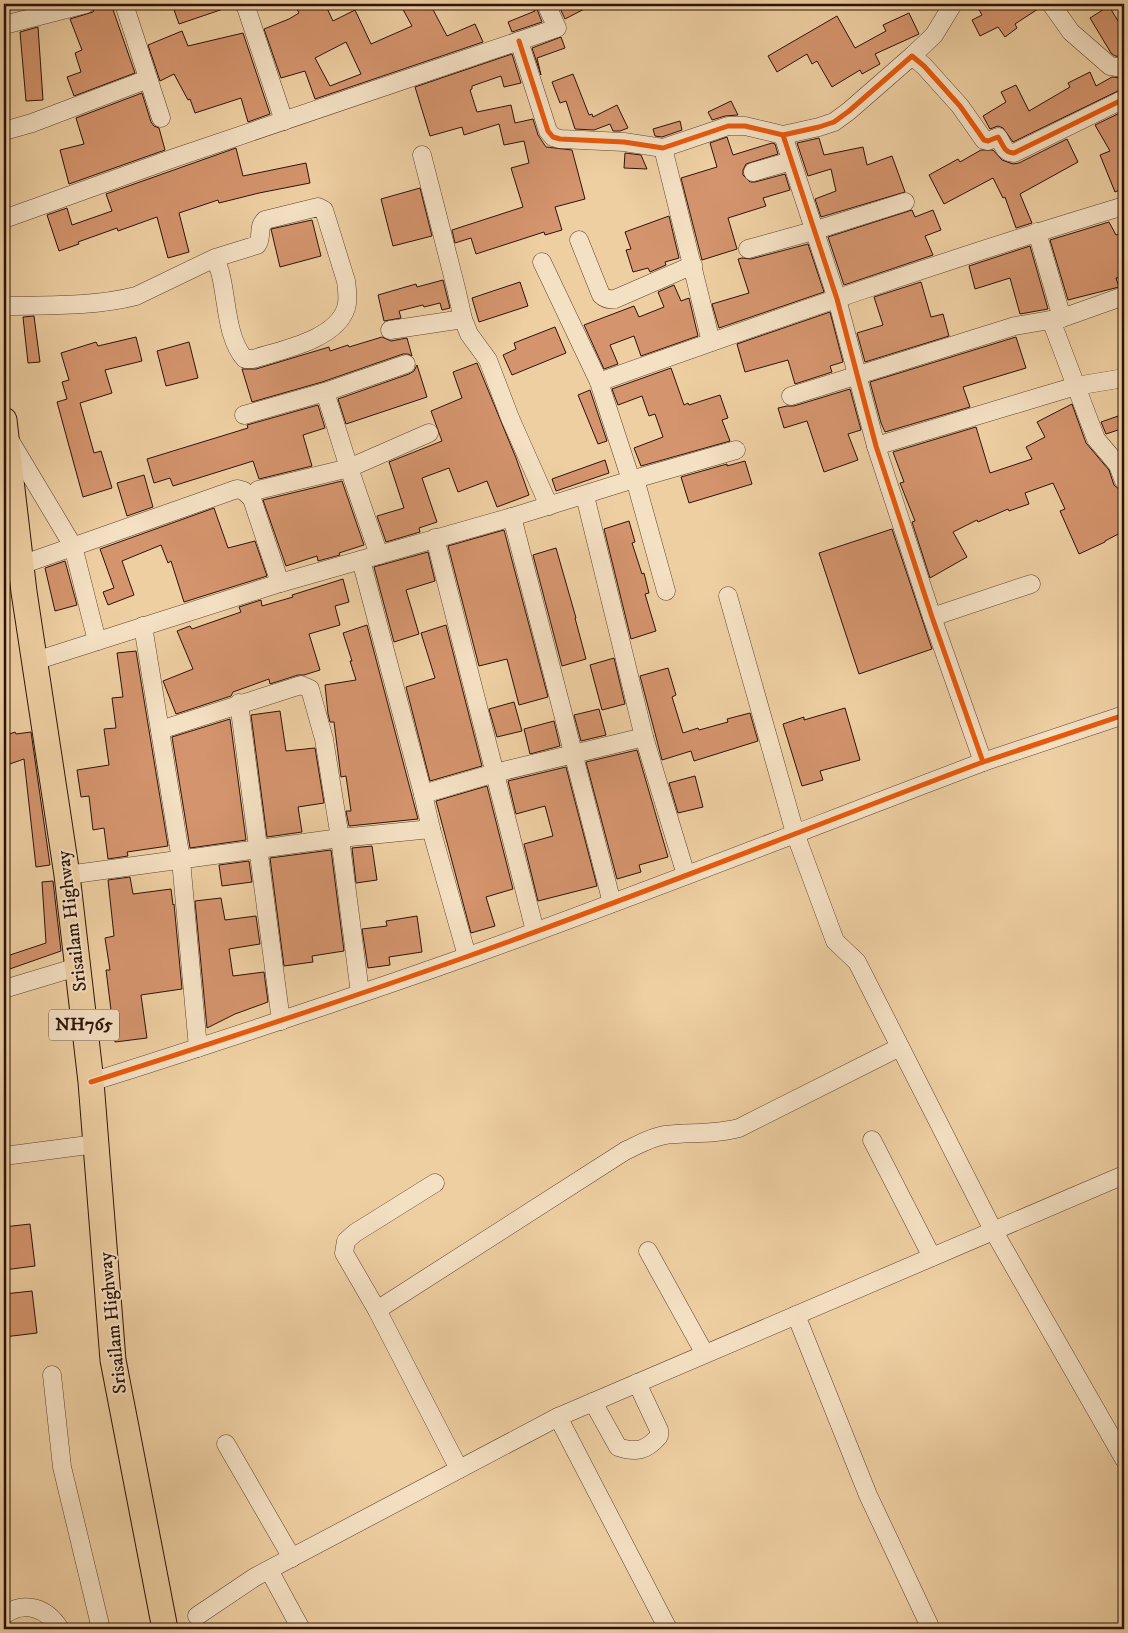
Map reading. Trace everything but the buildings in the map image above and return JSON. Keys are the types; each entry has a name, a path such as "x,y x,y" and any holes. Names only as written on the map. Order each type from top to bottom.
{"highway":[{"name":"Srisailam Highway","path":"4,426 20,565 67,875 91,1082 113,1360 165,1629"}],"street":[{"path":"4,25 86,4"},
{"path":"124,4 161,118"},
{"path":"245,4 284,121"},
{"path":"4,219 557,28 546,4"},
{"path":"519,41 545,124 553,137 560,139 624,142 663,148 728,126 745,126 782,135 834,122 912,56 934,34 954,4"},
{"path":"1051,4 1071,32 1110,66 1124,68"},
{"path":"912,56 924,66 960,106 984,140 988,141 998,138 1004,148 1010,153 1014,153 1124,99"},
{"path":"4,131 32,123 148,79"},
{"path":"782,135 837,300 876,446 932,617 984,762"},
{"path":"663,148 711,342"},
{"path":"422,155 456,288 462,319 469,334 488,360 510,418 549,506"},
{"path":"752,172 791,161"},
{"path":"748,249 905,202"},
{"path":"599,382 711,342 1037,232 1124,206"},
{"path":"4,306 59,305 136,296 215,258 257,245 260,241 261,227 265,220 318,207 324,210 346,281 346,307 342,316 320,337 253,359 245,359 238,352 234,340 221,275 215,258"},
{"path":"1037,232 1056,319 1076,386 1096,439 1122,469"},
{"path":"579,240 601,295 609,300 692,265"},
{"path":"542,262 599,382 633,480 666,591"},
{"path":"791,396 1015,326 1056,319 1124,296"},
{"path":"390,330 462,319"},
{"path":"244,415 325,392 406,364"},
{"path":"876,446 1076,386 1124,378"},
{"path":"325,392 379,555"},
{"path":"4,426 73,546 96,641"},
{"path":"258,490 349,468 429,434"},
{"path":"35,661 280,583 585,496 736,450"},
{"path":"20,565 237,489 252,499 280,583"},
{"path":"585,496 644,736 686,875"},
{"path":"512,517 612,903"},
{"path":"435,538 535,931"},
{"path":"361,560 423,794 430,829 467,956"},
{"path":"932,617 1031,584"},
{"path":"728,596 795,833 835,941 857,962 993,1230 1124,1459"},
{"path":"143,626 181,860 198,1048"},
{"path":"160,730 301,685 310,689 324,739 340,838 360,993"},
{"path":"240,703 281,1021"},
{"path":"91,1082 281,1021 467,956 984,762 1124,715"},
{"path":"423,794 495,773 644,736"},
{"path":"67,875 340,838 430,829"},
{"path":"4,989 77,967"},
{"path":"377,1310 625,1151 663,1135 717,1133 739,1128 900,1047"},
{"path":"872,1140 932,1257"},
{"path":"4,1156 96,1144"},
{"path":"197,1616 269,1570 558,1417 1124,1175"},
{"path":"435,1184 355,1233 346,1241 344,1253 377,1310 459,1469"},
{"path":"648,1251 705,1354"},
{"path":"796,1315 868,1495 931,1629"},
{"path":"52,1375 62,1467 101,1629"},
{"path":"593,1402 618,1447 630,1451 643,1448 653,1443 659,1436 659,1430 637,1383"},
{"path":"558,1417 668,1629"},
{"path":"226,1444 292,1558"},
{"path":"269,1570 301,1629"},
{"path":"4,1615 22,1606 33,1607 43,1612 60,1629"}],"cycle path":[{"path":"519,41 548,131 553,137 560,139 624,142 663,148 728,126 745,126 783,135 819,127 834,122 849,111 912,56 924,66 960,106 984,140 988,141 998,137 1006,150 1011,153 1124,99"},
{"path":"783,135 837,299 876,446 932,617 983,762 1124,715"},
{"path":"91,1082 279,1021 466,957 983,762"}]}
